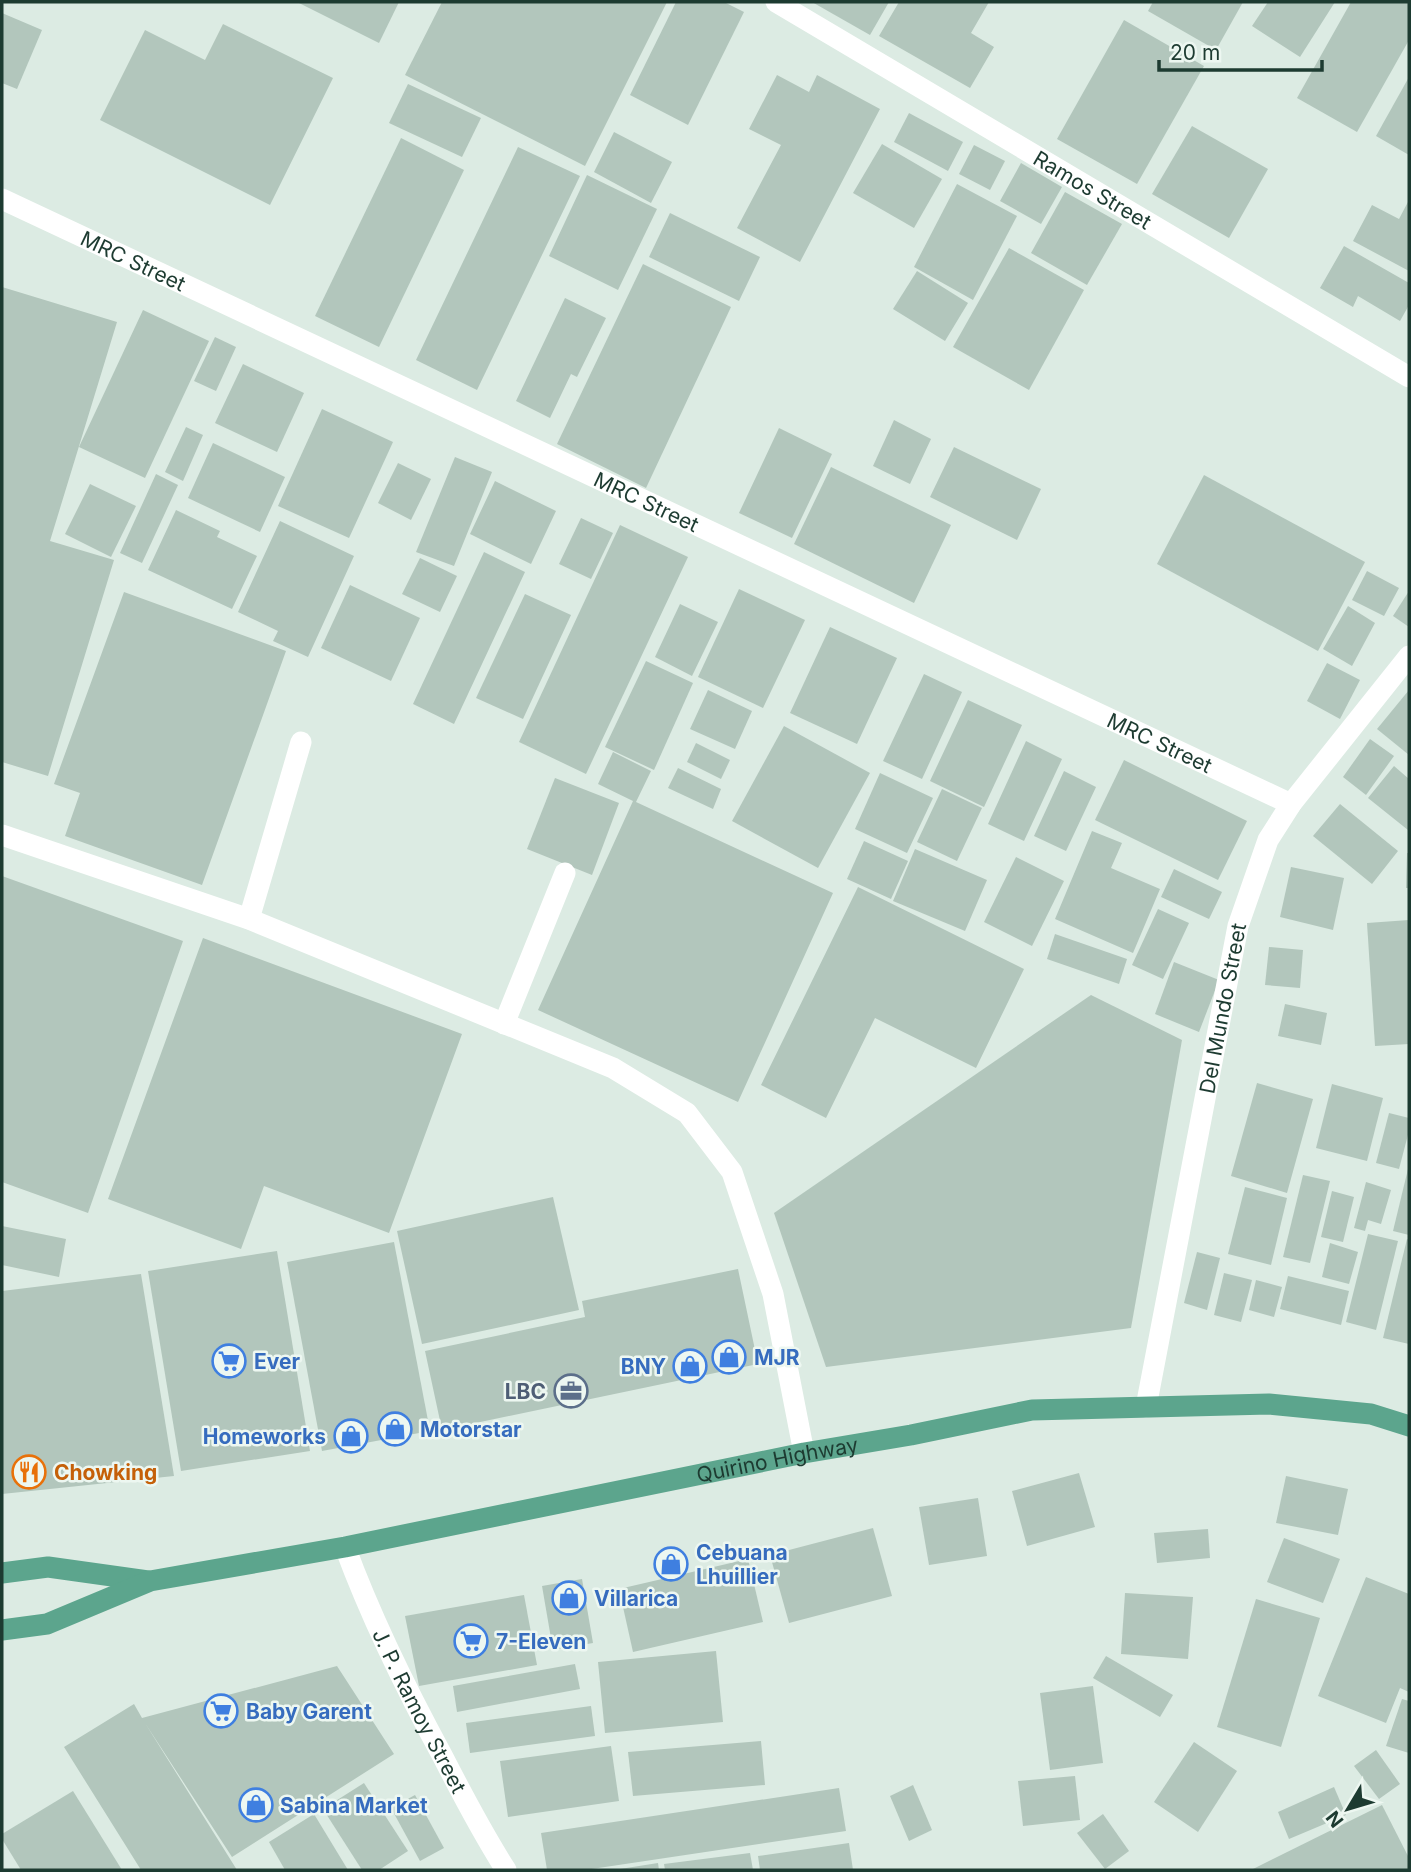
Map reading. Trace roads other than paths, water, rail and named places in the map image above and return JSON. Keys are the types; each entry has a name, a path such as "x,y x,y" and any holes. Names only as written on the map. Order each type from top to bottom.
{"main road":[{"name":"Quirino Highway","path":"2,1630 47,1624 150,1581 345,1547 804,1453 911,1435 1032,1410 1269,1404 1371,1414 1409,1426"},
{"name":"Quirino Highway","path":"2,1573 48,1567 150,1581"}],"street":[{"name":"Ramos Street","path":"776,2 1409,377"},
{"name":"MRC Street","path":"2,199 1290,804"},
{"name":"Del Mundo Street","path":"1146,1407 1238,926 1268,840 1290,804 1409,656"},
{"path":"249,919 301,743"},
{"path":"2,835 249,919 614,1068 687,1113 732,1172 773,1294 804,1453"},
{"path":"503,1024 565,873"},
{"name":"J. P. Ramoy Street","path":"345,1547 367,1606 412,1700 488,1842 506,1870"}],"place":[{"name":"MJR","path":"729,1357"},
{"name":"Ever","path":"229,1361"},
{"name":"BNY","path":"690,1366"},
{"name":"LBC","path":"571,1391"},
{"name":"Motorstar","path":"395,1429"},
{"name":"Homeworks","path":"351,1436"},
{"name":"Chowking","path":"29,1472"},
{"name":"Cebuana Lhuillier","path":"671,1564"},
{"name":"Villarica","path":"569,1598"},
{"name":"7-Eleven","path":"471,1641"},
{"name":"Baby Garent","path":"221,1711"},
{"name":"Sabina Market","path":"256,1805"}]}
